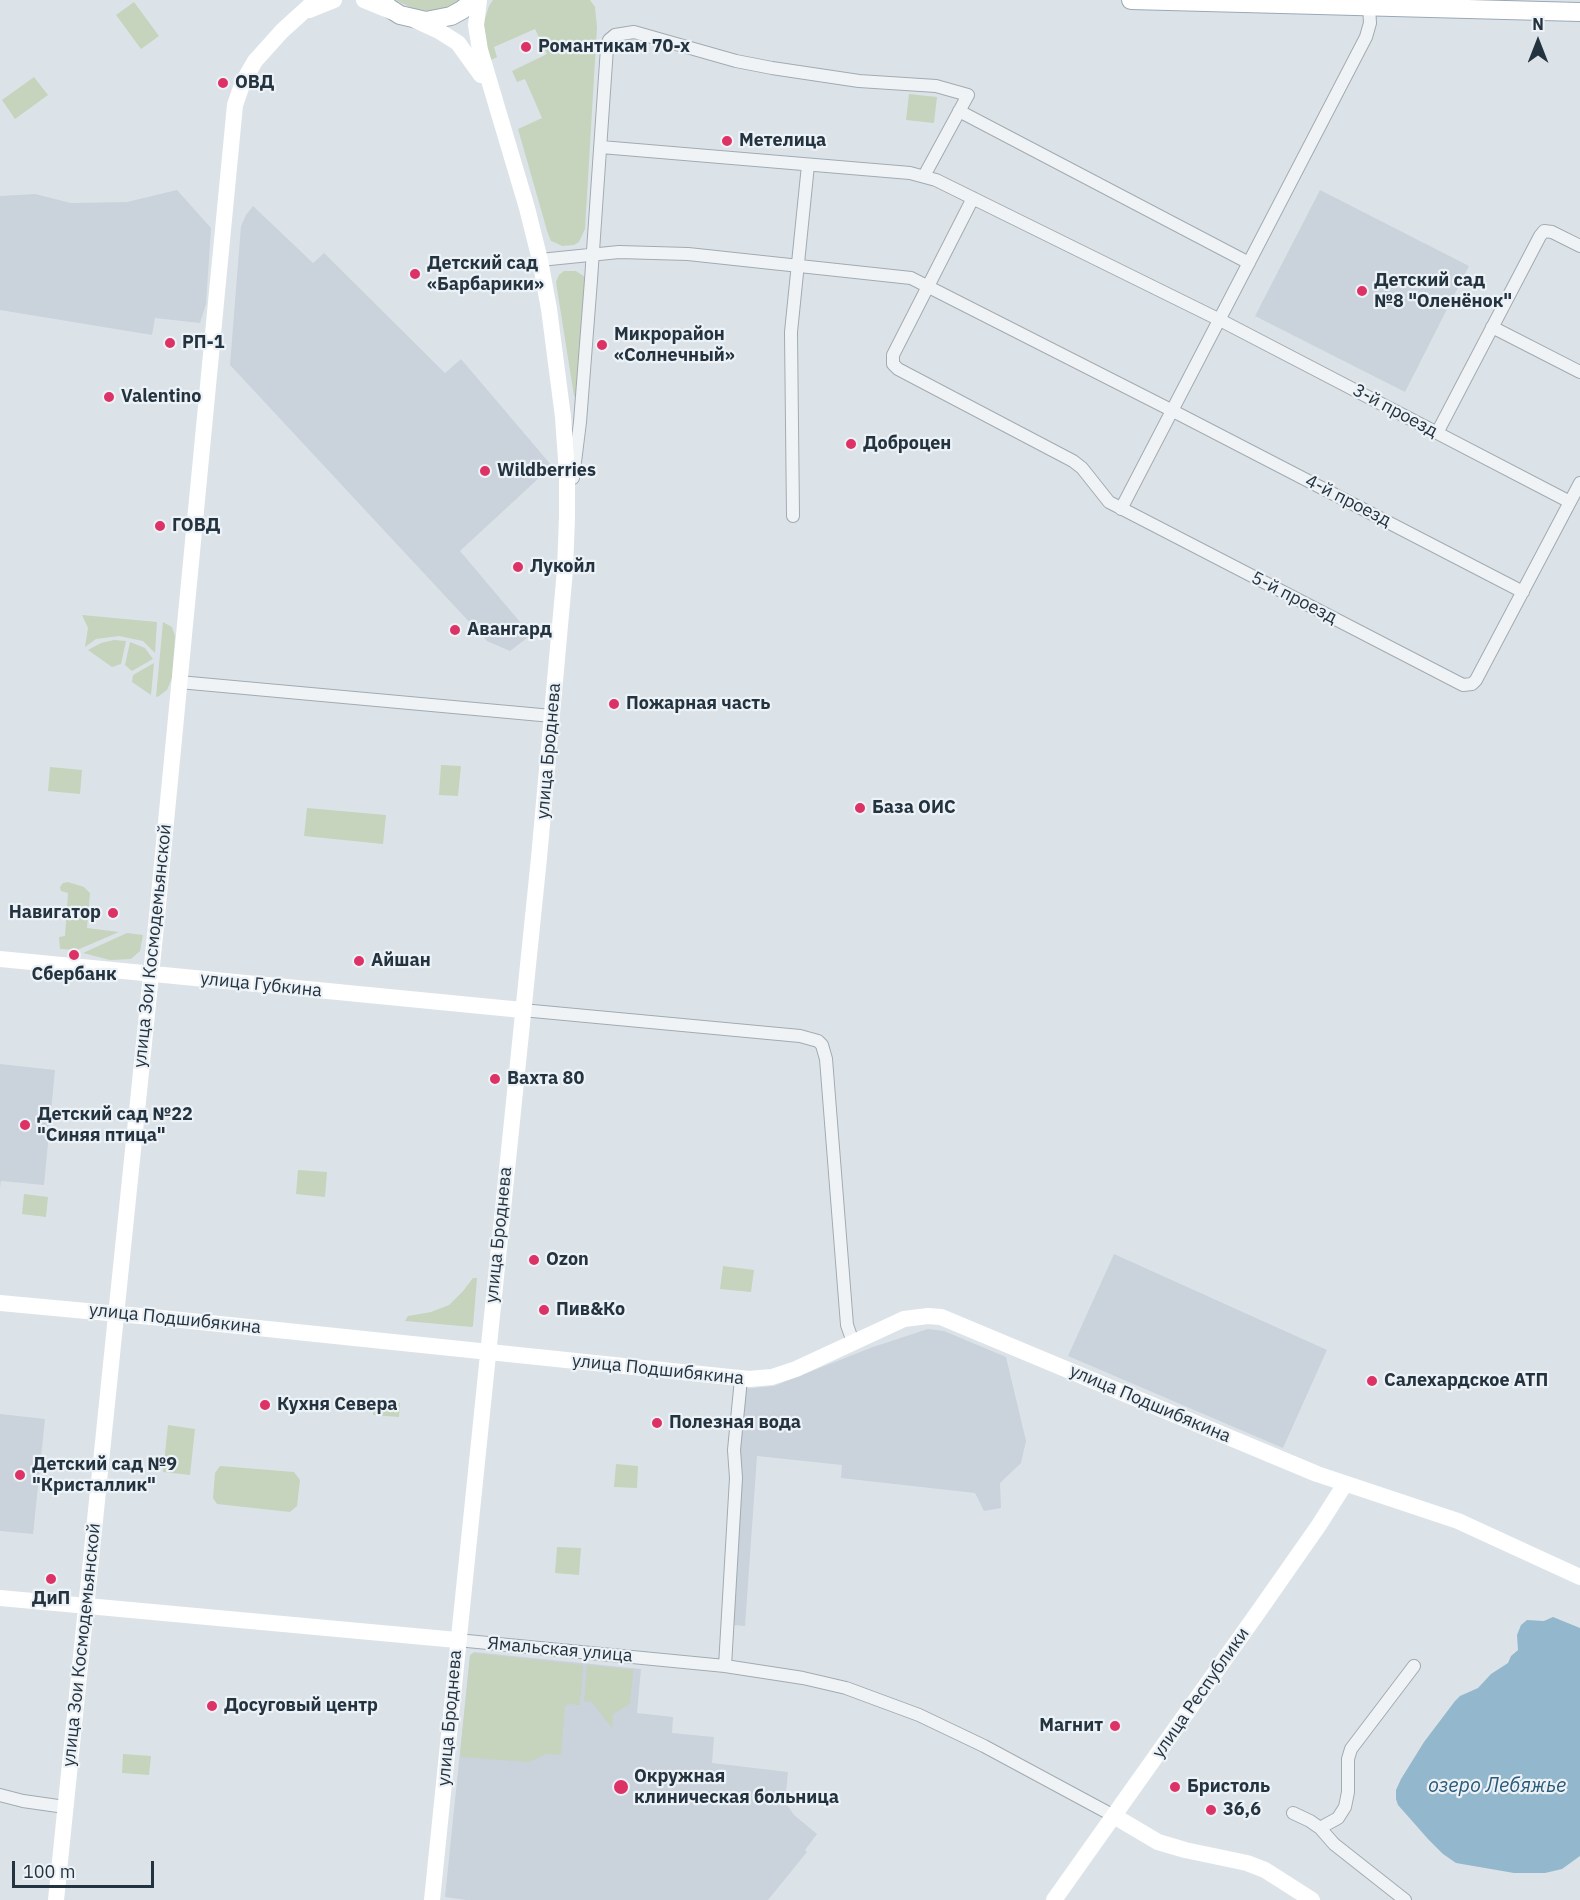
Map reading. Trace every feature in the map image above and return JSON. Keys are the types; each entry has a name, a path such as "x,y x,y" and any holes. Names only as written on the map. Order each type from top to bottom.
{"main road":[{"name":"улица Зои Космодемьянской","path":"56,1900 180,682 235,105 243,82 255,61 282,31 316,0"},
{"path":"300,15 334,0"},
{"path":"364,0 439,31 458,43 473,62 490,91"},
{"path":"381,0 389,8 407,17 432,21 451,16 476,0"},
{"path":"476,0 477,37 490,91"},
{"path":"1131,0 1580,12"},
{"name":"улица Броднева","path":"432,1900 552,716 565,570 567,518 567,474 562,406 540,260 515,165 490,91"},
{"name":"улица Губкина","path":"0,959 522,1010"},
{"name":"улица Подшибякина","path":"0,1303 116,1313 741,1379 783,1374 904,1319 941,1317 1299,1467 1458,1521 1580,1577"},
{"name":"улица Республики","path":"1054,1900 1320,1525 1345,1484"},
{"name":"Ямальская улица","path":"0,1598 86,1604 457,1640"},
{"path":"1114,1816 1158,1842 1265,1869 1312,1900"}],"street":[{"path":"1121,509 1366,37 1370,23 1370,6"},
{"path":"567,518 580,422 609,40 615,35 634,32 736,61 772,68 859,81 949,89 968,95 924,176"},
{"path":"959,111 1249,263"},
{"name":"3-й проезд","path":"601,147 924,176 1220,320 1570,502"},
{"path":"793,516 793,401 790,353 808,165"},
{"path":"928,285 973,198"},
{"path":"1437,433 1540,236 1544,231 1552,232 1580,246"},
{"name":"4-й проезд","path":"540,260 619,252 688,254 911,278 1523,592"},
{"name":"5-й проезд","path":"928,285 893,355 893,364 898,369 1073,461 1082,468 1104,497 1121,509 1463,685 1476,680 1523,592"},
{"path":"1492,327 1580,372"},
{"path":"1523,592 1580,483"},
{"path":"180,682 552,716"},
{"path":"522,1010 800,1036 818,1041 822,1045 826,1059 847,1325 853,1342"},
{"path":"725,1666 736,1478 734,1450 741,1379"},
{"name":"Ямальская улица","path":"457,1640 725,1666 803,1678 846,1688 919,1715 984,1746 1114,1816"},
{"path":"1320,1828 1338,1818 1345,1807 1348,1792 1348,1759 1351,1749 1414,1666"},
{"path":"0,1795 66,1807"},
{"path":"1293,1813 1320,1828 1334,1844 1405,1900"}],"shaded area":[{"path":"177,190 211,228 206,304 200,323 155,318 152,335 0,310 0,196 35,194 71,203 127,202"},
{"name":"Детский сад №8 \"Оленёнок\"","path":"1320,190 1469,266 1405,392 1255,316"},
{"path":"253,206 313,263 324,253 445,373 461,359 552,466 460,551 531,635 510,651 487,641 230,365 241,226"},
{"name":"Детский сад №22 \"Синяя птица\"","path":"0,1064 55,1070 44,1185 1,1181 0,1188"},
{"path":"1114,1254 1327,1350 1283,1448 1068,1356"},
{"path":"928,1329 944,1331 1006,1357 1026,1441 1021,1463 1000,1483 1001,1508 984,1511 975,1493 841,1478 842,1465 757,1456 745,1626 732,1625 743,1389 774,1386 873,1347"},
{"name":"Детский сад №9 \"Кристаллик\"","path":"0,1414 45,1419 33,1534 0,1531"},
{"name":"Окружная клиническая больница","path":"474,1652 641,1669 637,1713 673,1717 672,1733 714,1737 712,1763 788,1772 785,1802 794,1815 817,1834 805,1850 807,1852 768,1900 466,1900 445,1897 470,1655"}],"green space":[{"path":"395,0 461,0 449,7 428,11 414,9"},
{"path":"493,0 590,0 595,7 597,27 585,229 579,242 574,245 562,246 551,241 518,129 542,118 525,79 517,82 512,71 547,54 535,29 494,47 497,57 491,60 484,38 483,25"},
{"path":"134,2 159,36 141,49 116,15"},
{"path":"34,77 48,95 15,119 2,100"},
{"path":"909,94 937,97 934,123 906,120"},
{"path":"564,271 576,271 585,277 578,396 576,398 556,282"},
{"path":"82,615 157,622 155,653 143,641 119,636 96,639 85,647 88,628"},
{"path":"163,622 172,627 175,636 172,678 167,690 156,697"},
{"path":"114,640 126,641 121,664 112,667 88,650 101,643"},
{"path":"130,642 145,648 153,659 132,671 125,665"},
{"path":"154,663 151,695 132,682 133,675"},
{"path":"441,765 461,766 458,796 439,795"},
{"path":"50,767 82,770 80,794 48,791"},
{"path":"307,808 386,815 383,844 304,836"},
{"path":"68,882 84,887 90,893 87,928 119,932 77,950 60,949 59,937 65,936 68,893 61,891 60,887 63,883"},
{"path":"127,933 143,935 140,951 131,959 110,960 83,953"},
{"path":"298,1170 327,1172 325,1197 296,1194"},
{"path":"24,1194 48,1197 46,1217 22,1214"},
{"path":"723,1266 754,1270 751,1292 720,1289"},
{"path":"473,1278 477,1278 472,1327 405,1321 408,1316 431,1312 449,1305"},
{"path":"374,1401 400,1403 399,1417 373,1415"},
{"path":"168,1425 195,1429 190,1475 163,1472"},
{"path":"616,1464 638,1466 637,1488 614,1487"},
{"path":"220,1466 294,1472 300,1480 297,1506 290,1512 217,1504 213,1498 215,1473"},
{"path":"557,1547 581,1548 579,1575 555,1573"},
{"path":"473,1653 583,1665 580,1705 568,1704 565,1707 561,1755 546,1754 529,1762 460,1755 470,1656"},
{"path":"587,1665 633,1670 630,1704 613,1714 612,1728 592,1702 584,1701"},
{"path":"123,1754 151,1756 149,1775 122,1773"}],"water":[{"name":"озеро Лебяжье","path":"1553,1617 1580,1628 1580,1856 1562,1869 1545,1873 1514,1873 1456,1863 1428,1839 1398,1805 1396,1790 1424,1742 1455,1701 1460,1696 1478,1688 1491,1674 1508,1663 1511,1656 1518,1650 1517,1635 1521,1625 1527,1620 1544,1621"}],"place":[{"name":"Романтикам 70-х","path":"526,47"},
{"name":"ОВД","path":"223,83"},
{"name":"Метелица","path":"727,141"},
{"name":"Детский сад «Барбарики»","path":"415,274"},
{"name":"Детский сад №8 \"Оленёнок\"","path":"1362,291"},
{"name":"РП-1","path":"170,343"},
{"name":"Микрорайон «Солнечный»","path":"602,345"},
{"name":"Valentino","path":"109,397"},
{"name":"Доброцен","path":"851,444"},
{"name":"Wildberries","path":"485,471"},
{"name":"ГОВД","path":"160,526"},
{"name":"Лукойл","path":"518,567"},
{"name":"Авангард","path":"455,630"},
{"name":"Пожарная часть","path":"614,704"},
{"name":"База ОИС","path":"860,808"},
{"name":"Навигатор","path":"113,913"},
{"name":"Сбербанк","path":"74,955"},
{"name":"Айшан","path":"359,961"},
{"name":"Вахта 80","path":"495,1079"},
{"name":"Детский сад №22 \"Синяя птица\"","path":"25,1125"},
{"name":"Ozon","path":"534,1260"},
{"name":"Пив&Ко","path":"544,1310"},
{"name":"Салехардское АТП","path":"1372,1381"},
{"name":"Кухня Севера","path":"265,1405"},
{"name":"Полезная вода","path":"657,1423"},
{"name":"Детский сад №9 \"Кристаллик\"","path":"20,1475"},
{"name":"ДиП","path":"51,1579"},
{"name":"Досуговый центр","path":"212,1706"},
{"name":"Магнит","path":"1115,1726"},
{"name":"Окружная клиническая больница","path":"621,1787"},
{"name":"Бристоль","path":"1175,1787"},
{"name":"36,6","path":"1211,1810"}]}
